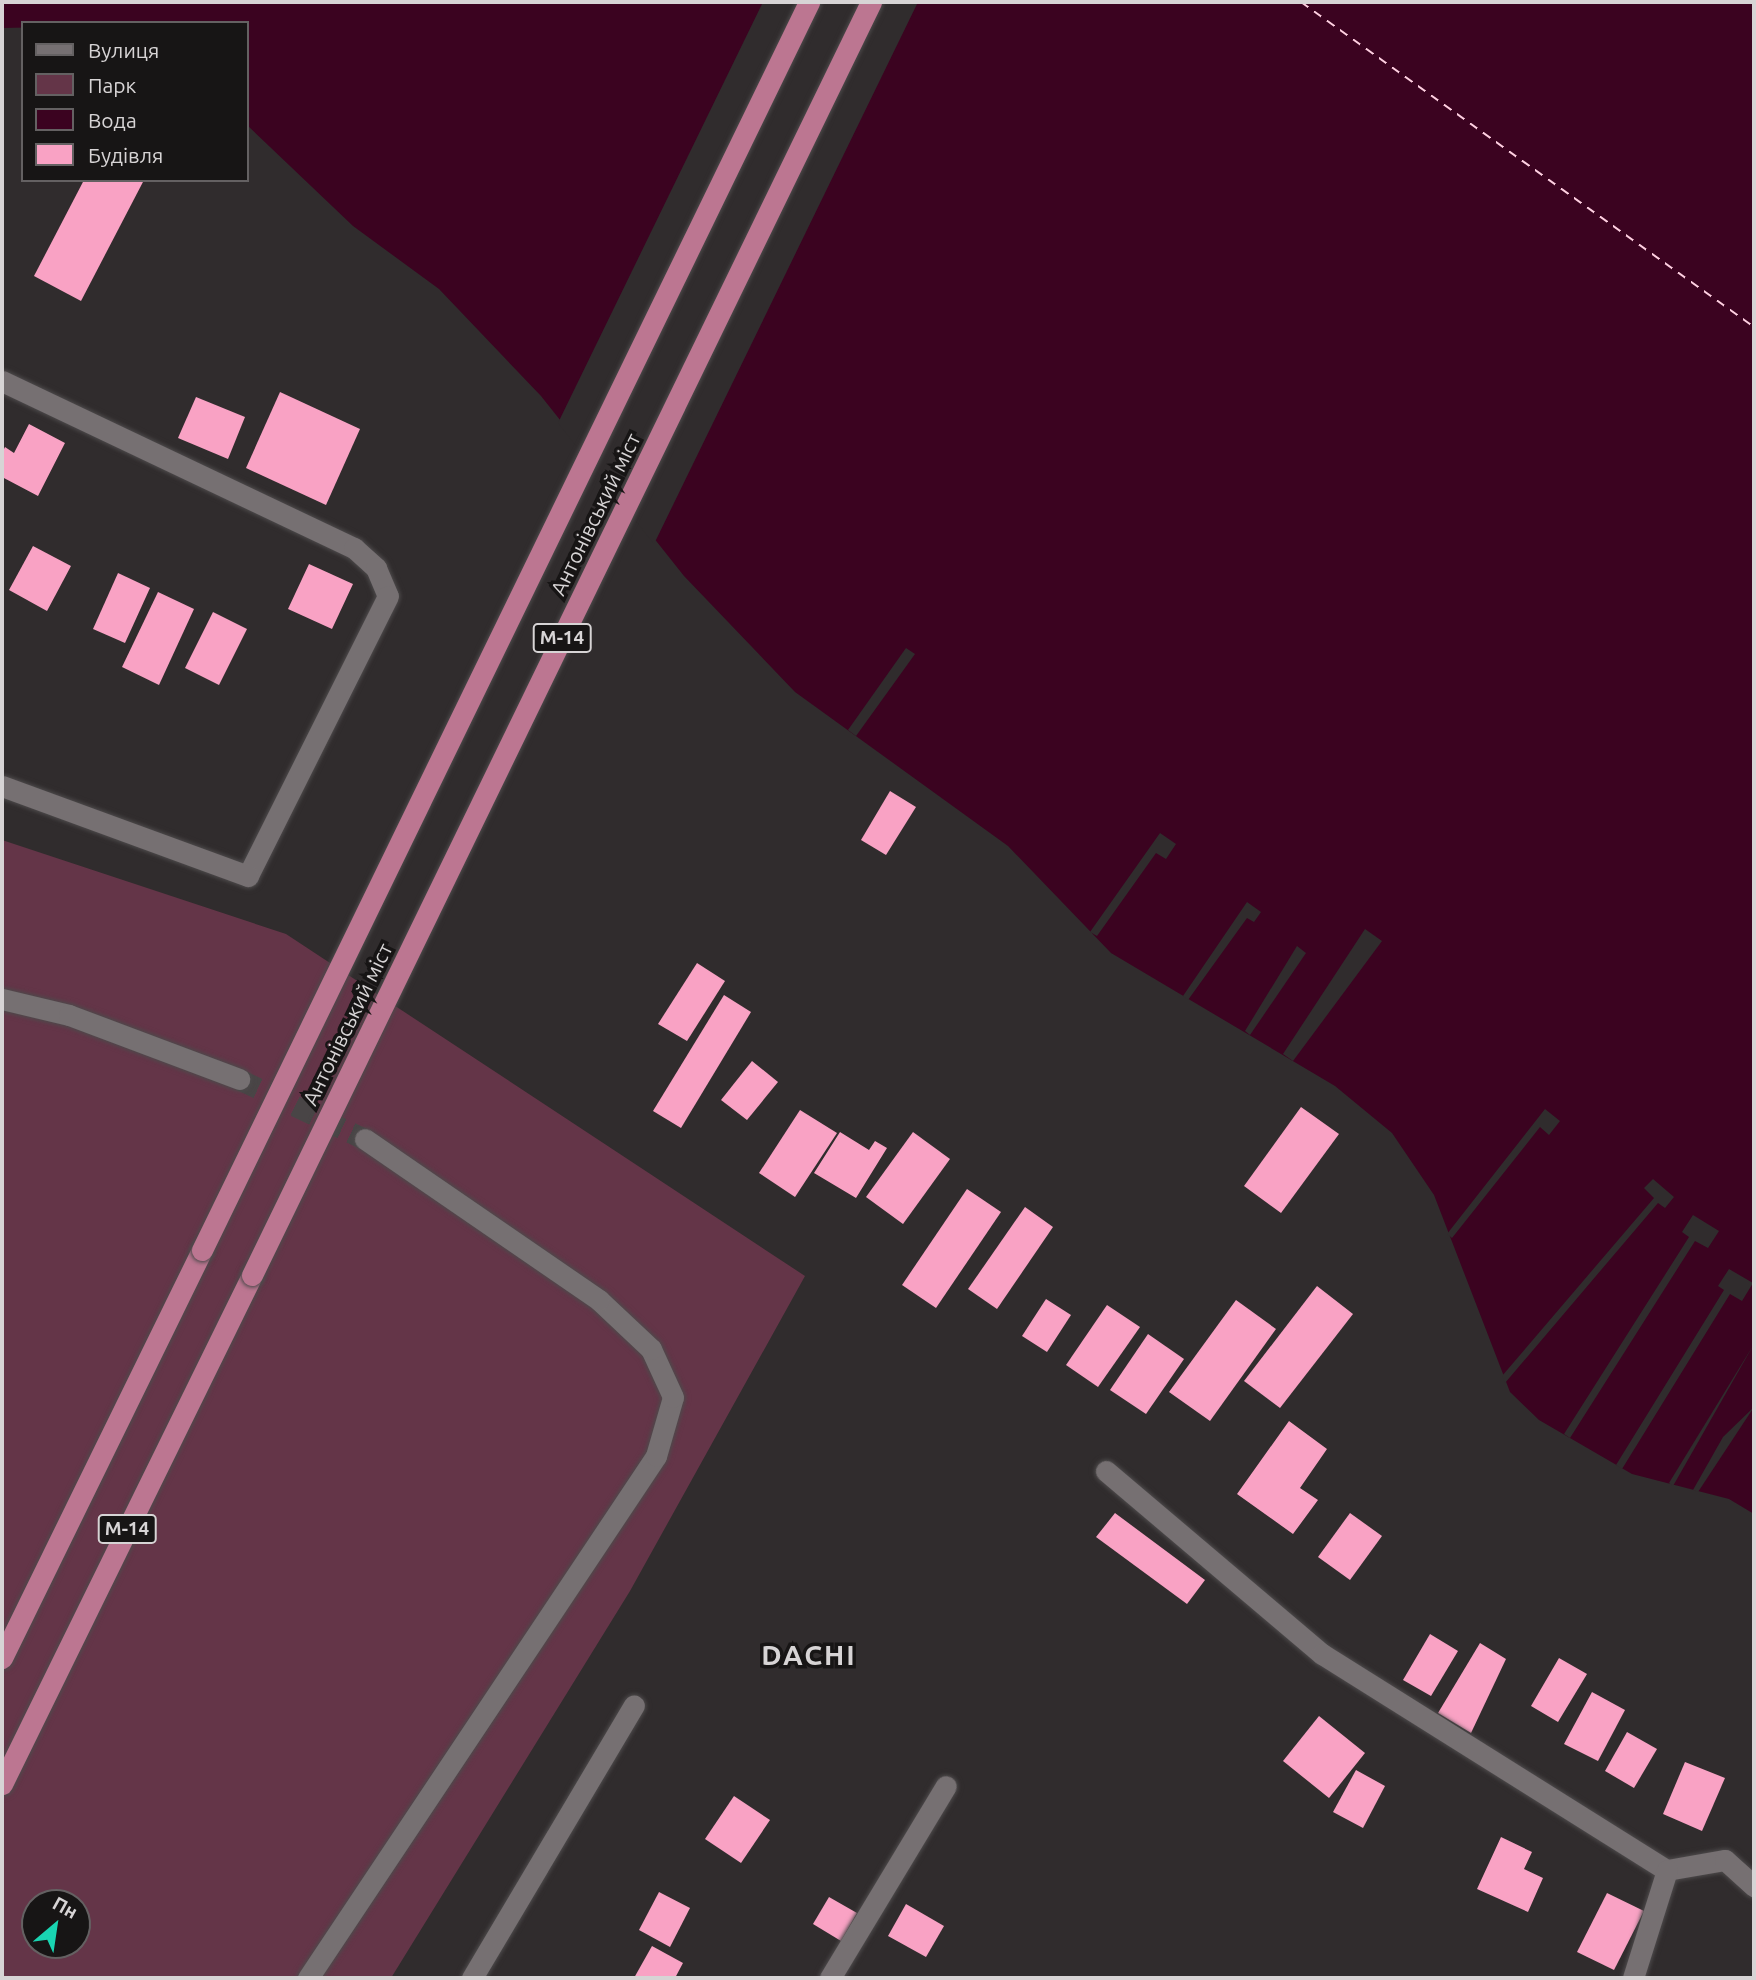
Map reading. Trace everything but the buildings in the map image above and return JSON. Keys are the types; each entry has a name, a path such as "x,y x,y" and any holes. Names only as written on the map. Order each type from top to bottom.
{"highway":[{"name":"Антонівський міст","path":"2,1658 809,2"},
{"name":"Антонівський міст","path":"2,1784 871,2"}],"street":[{"path":"2,381 354,548 376,568 388,596 248,876 2,786"},
{"path":"2,999 69,1015 239,1079"},
{"path":"309,1978 656,1456 673,1397 652,1349 599,1300 365,1139"},
{"path":"1106,1471 1322,1654 1667,1870 1725,1860 1754,1886"},
{"path":"472,1978 635,1706"},
{"path":"830,1978 946,1786"},
{"path":"1633,1978 1667,1870"}],"green space":[{"path":"2,840 286,934 805,1276 630,1591 391,1978 2,1978"}],"water":[{"path":"2,2 1754,2 1754,1514 1729,1499 1632,1474 1539,1420 1510,1392 1434,1195 1392,1133 1335,1086 1111,953 1008,846 795,692 684,576 541,396 439,289 353,226 248,126 248,21 21,21 21,28 2,28"}],"pier":[{"path":"763,2 918,2 654,544 558,423"},
{"path":"906,648 915,654 856,736 848,730"},
{"path":"1160,833 1176,844 1166,859 1156,853 1097,936 1090,932"},
{"path":"1247,902 1261,912 1254,922 1247,918 1188,1000 1183,996"},
{"path":"1365,929 1382,941 1293,1061 1283,1054"},
{"path":"1297,946 1306,953 1250,1035 1245,1031"},
{"path":"1545,1109 1560,1121 1549,1135 1540,1127 1452,1238 1447,1234"},
{"path":"1653,1179 1674,1197 1665,1208 1658,1203 1505,1383 1502,1376 1654,1198 1644,1188"},
{"path":"1693,1215 1719,1231 1708,1248 1695,1241 1570,1438 1564,1434 1689,1237 1682,1232"},
{"path":"1729,1269 1753,1283 1742,1301 1730,1294 1622,1469 1616,1465 1724,1290 1718,1286"},
{"path":"1754,1344 1673,1486 1669,1483"},
{"path":"1754,1407 1698,1492 1693,1490 1723,1437"}],"ferry route":[{"path":"1301,2 1754,327"}],"tunnel":[{"path":"239,1079 365,1139"}],"district":[{"name":"DACHI","path":"809,1655"}]}
